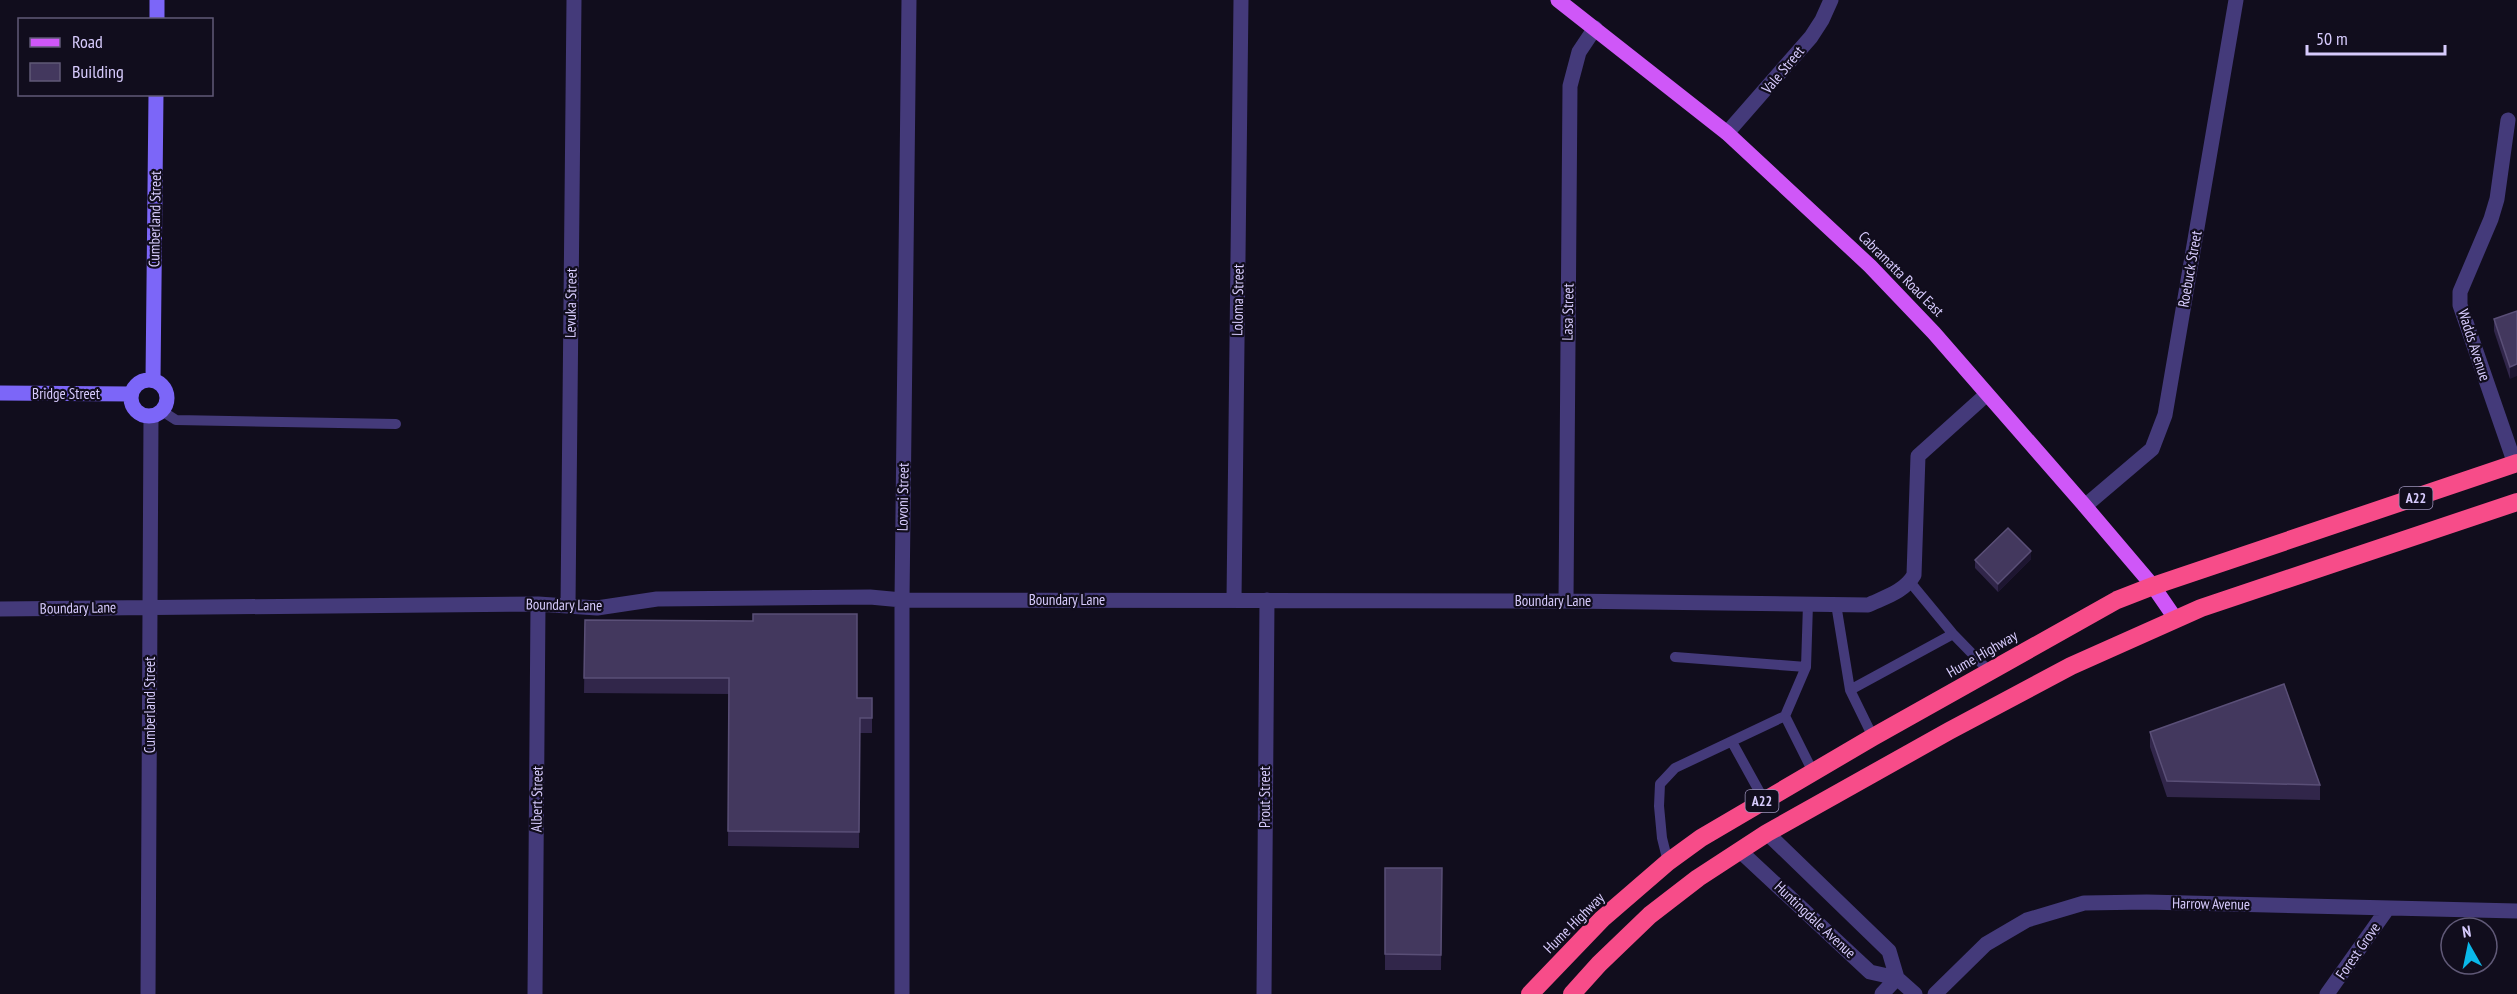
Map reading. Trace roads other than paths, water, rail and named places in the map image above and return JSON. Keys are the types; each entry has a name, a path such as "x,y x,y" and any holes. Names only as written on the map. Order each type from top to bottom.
{"highway":[{"name":"Hume Highway","path":"1530,994 1602,919 1668,862 1701,838 1873,737 2117,600 2516,464"},
{"name":"A22","path":"1572,994 1599,964 1650,915 1698,878 1767,833 2071,666 2175,618 2348,557 2517,502"}],"main road":[{"name":"Cabramatta Road East","path":"1558,0 1727,134 1870,266 1934,333 2085,506 2153,586 2175,618"}],"street":[{"path":"157,0 157,18"},
{"name":"Levuka Street","path":"568,606 574,0"},
{"name":"Lovoni Street","path":"902,994 902,600 909,0"},
{"name":"Loloma Street","path":"1234,600 1241,0"},
{"name":"Vale Street","path":"1727,134 1810,37 1822,20 1831,0"},
{"name":"Roebuck Street","path":"2085,506 2152,449 2164,415 2236,0"},
{"name":"Lasa Street","path":"1566,601 1570,86 1579,52 1595,28"},
{"name":"Cumberland Street","path":"153,380 156,96"},
{"name":"Wadds Avenue","path":"2508,120 2497,199 2491,219 2460,292 2460,305 2516,464"},
{"path":"153,380 162,385 167,395 166,407 157,414 140,415 135,411 131,394 141,381 153,380"},
{"name":"Bridge Street","path":"0,393 131,394"},
{"path":"1910,582 1914,574 1918,456 1987,394"},
{"name":"Cumberland Street","path":"148,994 151,607 157,414"},
{"name":"Boundary Lane","path":"0,609 538,604 597,608 657,599 870,597 902,600 1868,604 1898,592 1910,582"},
{"name":"Prout Street","path":"1264,994 1267,600"},
{"name":"Albert Street","path":"535,994 538,604"},
{"name":"Huntingdale Avenue","path":"1767,833 1889,951 1897,978"},
{"name":"Huntingdale Avenue","path":"1740,851 1870,972 1897,978 1915,994"},
{"name":"Harrow Avenue","path":"1935,994 1986,944 2027,920 2084,903 2158,902 2517,910"},
{"name":"Forest Grove","path":"2327,994 2388,908"},
{"path":"1882,994 1897,978"}],"lane":[{"path":"157,414 176,420 396,424"},
{"path":"1910,582 1953,634 1989,671"},
{"path":"1668,862 1662,838 1659,806 1660,784 1675,768 1785,716 1806,667 1808,604"},
{"path":"1836,604 1850,690 1873,737"},
{"path":"1850,690 1953,634"},
{"path":"1675,657 1806,667"},
{"path":"1785,716 1813,772"},
{"path":"1732,742 1764,800"}]}
